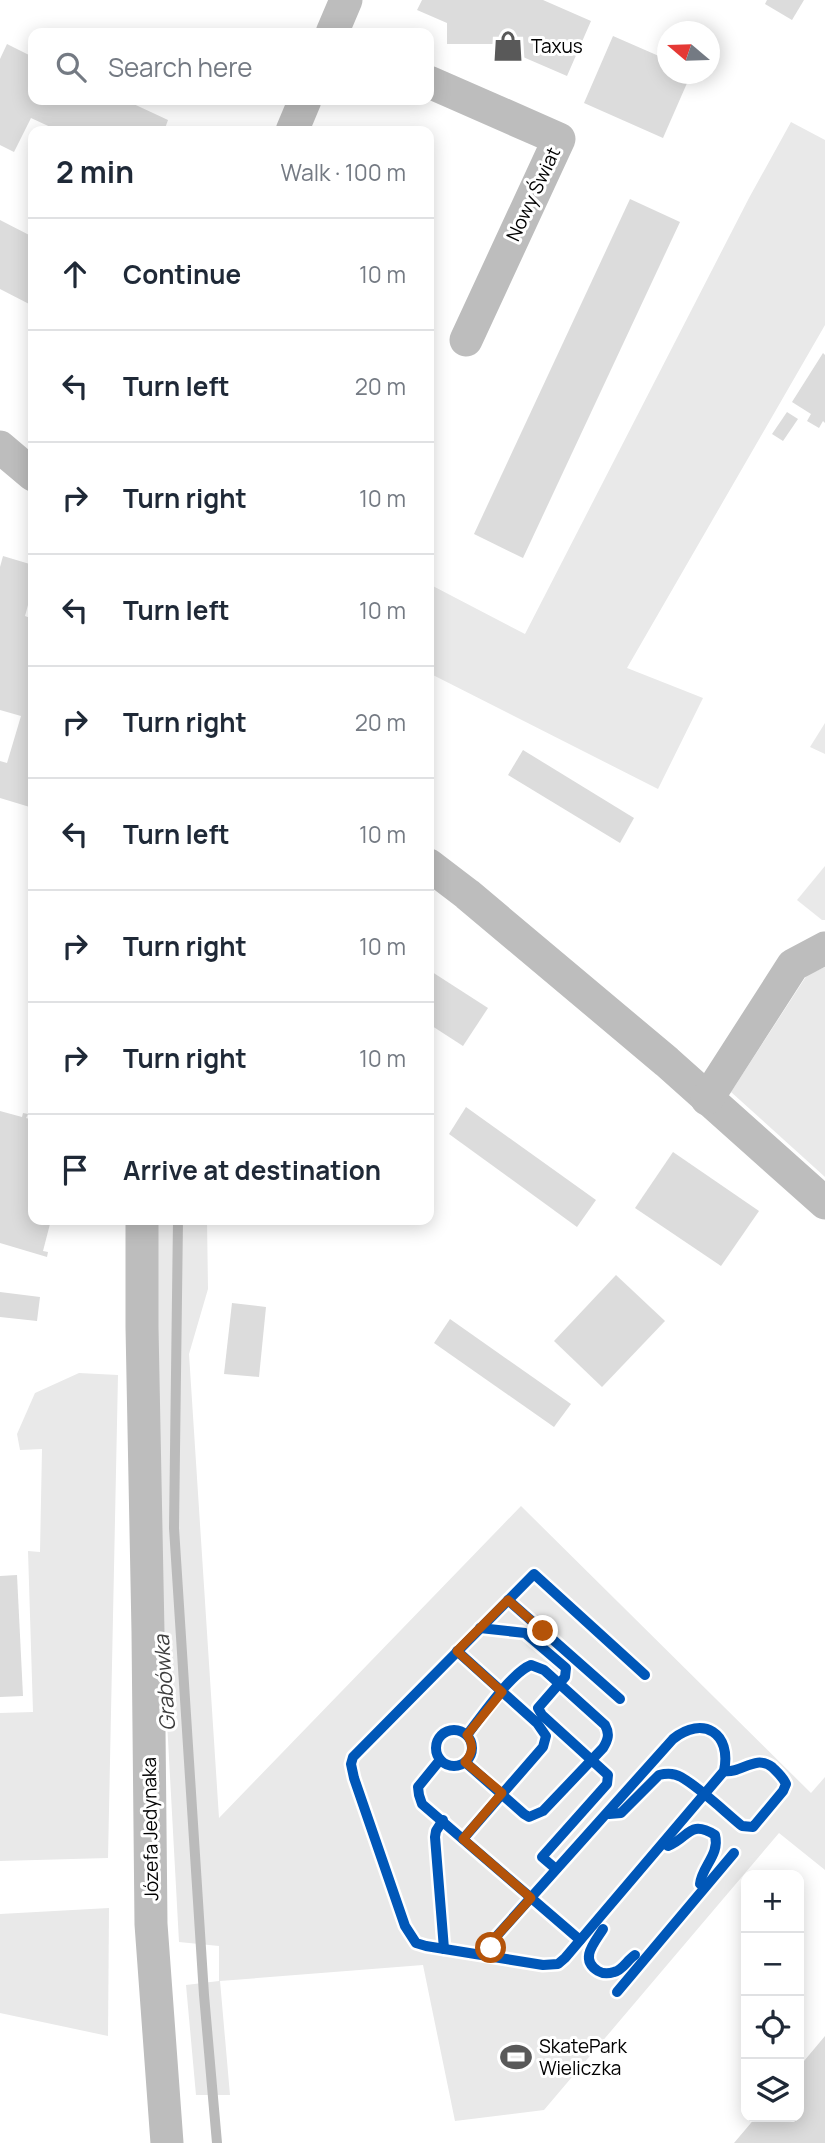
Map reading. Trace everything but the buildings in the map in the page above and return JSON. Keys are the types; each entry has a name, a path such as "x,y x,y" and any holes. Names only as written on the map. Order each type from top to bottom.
{"street":[{"path":"334,28 346,0"},
{"name":"Nowy Świat","path":"434,84 559,139 466,340"},
{"path":"294,126 303,105"},
{"path":"0,447 28,471"},
{"path":"434,869 657,1054 825,1203"},
{"path":"707,1099 793,965 825,948"},
{"name":"Józefa Jedynaka","path":"142,1225 151,1924 167,2143"}],"shaded area":[{"path":"791,122 825,140 825,325 627,668 703,698 658,789 434,676 434,587 525,634 749,198"},
{"path":"825,723 825,754 810,747"},
{"path":"825,866 825,920 822,920 797,900"},
{"path":"825,967 825,1177 731,1092 807,975"},
{"path":"154,1225 207,1225 208,1289 189,1354 219,1818 521,1506 811,1793 825,1777 825,1870 779,1833 748,1870 741,1870 741,1878 544,2110 455,2121 423,1965 220,1981 230,2095 196,2095 186,1985 219,1981 219,1946 179,1942 159,1574"},
{"path":"79,1373 118,1375 108,1858 0,1861 0,1713 33,1712 28,1551 40,1552 42,1449 20,1450 17,1434 35,1393"},
{"path":"109,1908 108,2036 0,2013 0,1914"}],"waterway":[{"name":"Grabówka","path":"178,1225 174,1528 204,1995 217,2143"}],"cycle path":[{"path":"490,1956 494,1939 673,1739 695,1729 713,1732 719,1738 724,1747 724,1771 565,1958 558,1964 543,1965 426,1946 416,1943 405,1926 354,1778 351,1764 353,1757 534,1574 645,1675"},
{"path":"508,1600 620,1699"},
{"path":"480,1628 525,1633 566,1668 565,1677 538,1708 542,1715 608,1775 607,1784 542,1857 556,1869"},
{"path":"457,1651 537,1723 546,1736 543,1747 463,1839"},
{"path":"465,1762 529,1817 543,1811 603,1748 608,1734 605,1725 544,1670 531,1665 506,1686 467,1735"},
{"path":"454,1730 467,1735 472,1748 467,1761 454,1766 441,1761 436,1748 441,1735 454,1730"},
{"path":"440,1760 418,1787 422,1804 580,1940"},
{"path":"609,1814 621,1813 659,1775 670,1774 681,1777 696,1787 742,1826 753,1827 786,1784 778,1773 766,1764 754,1763 736,1770 724,1771"},
{"path":"443,1820 435,1837 444,1949"},
{"path":"668,1846 694,1829 715,1835 715,1849 700,1884"},
{"path":"617,1992 734,1853"},
{"path":"603,1929 589,1956 589,1961 598,1971 617,1971 635,1955"}],"place":[{"name":"Taxus","path":"508,46"},
{"name":"SkatePark Wieliczka","path":"516,2057"}],"route":[{"path":"491,1948 494,1939 531,1898 463,1839 502,1793 465,1762 472,1752 467,1735 502,1692 457,1651 508,1600 543,1631"}]}
